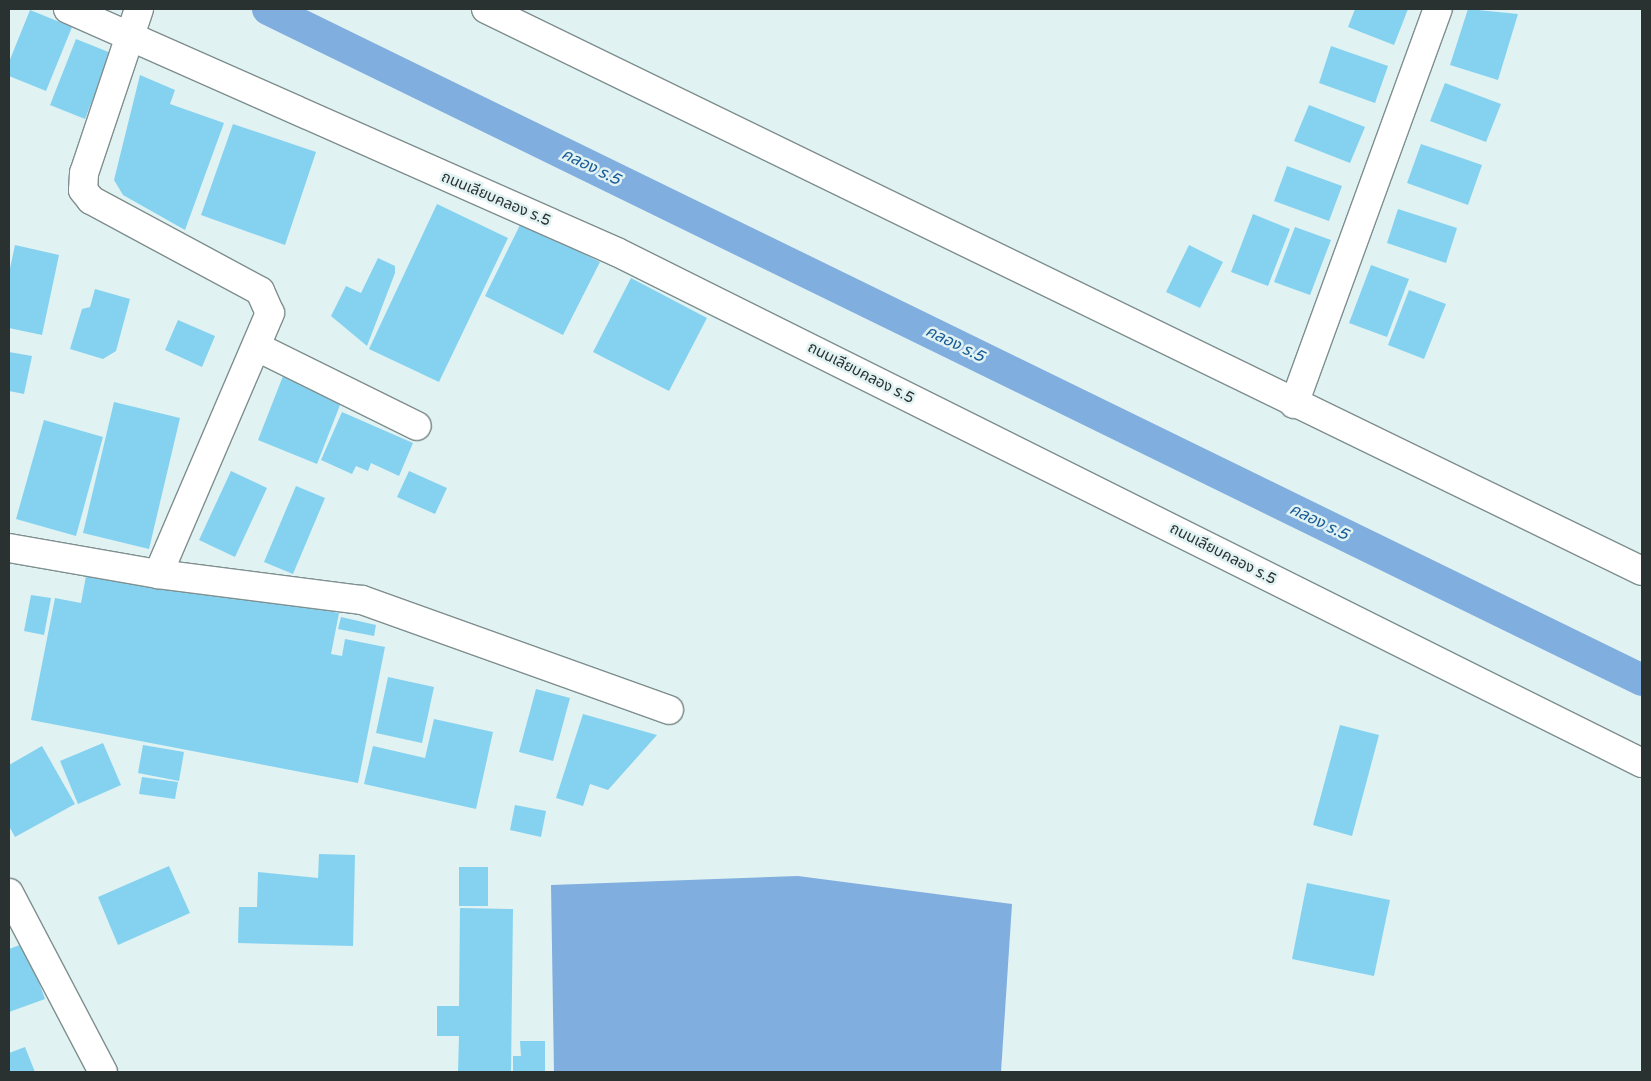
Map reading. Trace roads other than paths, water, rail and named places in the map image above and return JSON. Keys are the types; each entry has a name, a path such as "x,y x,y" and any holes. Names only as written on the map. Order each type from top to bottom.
{"street":[{"name":"ถนนเลียบคลอง ร.5","path":"68,9 130,40 617,252 1642,762"},
{"path":"139,9 84,173 83,190 91,200 260,291 270,313 158,574"},
{"path":"487,9 1294,404 1642,571"},
{"path":"1294,404 1438,9"},
{"path":"257,347 417,426"},
{"path":"9,548 158,574 362,600 668,710"},
{"path":"9,893 103,1072"}],"water":[{"path":"798,876 1012,904 1001,1072 554,1072 551,885"}],"waterway":[{"name":"คลอง ร.5","path":"268,9 1642,680"}]}
